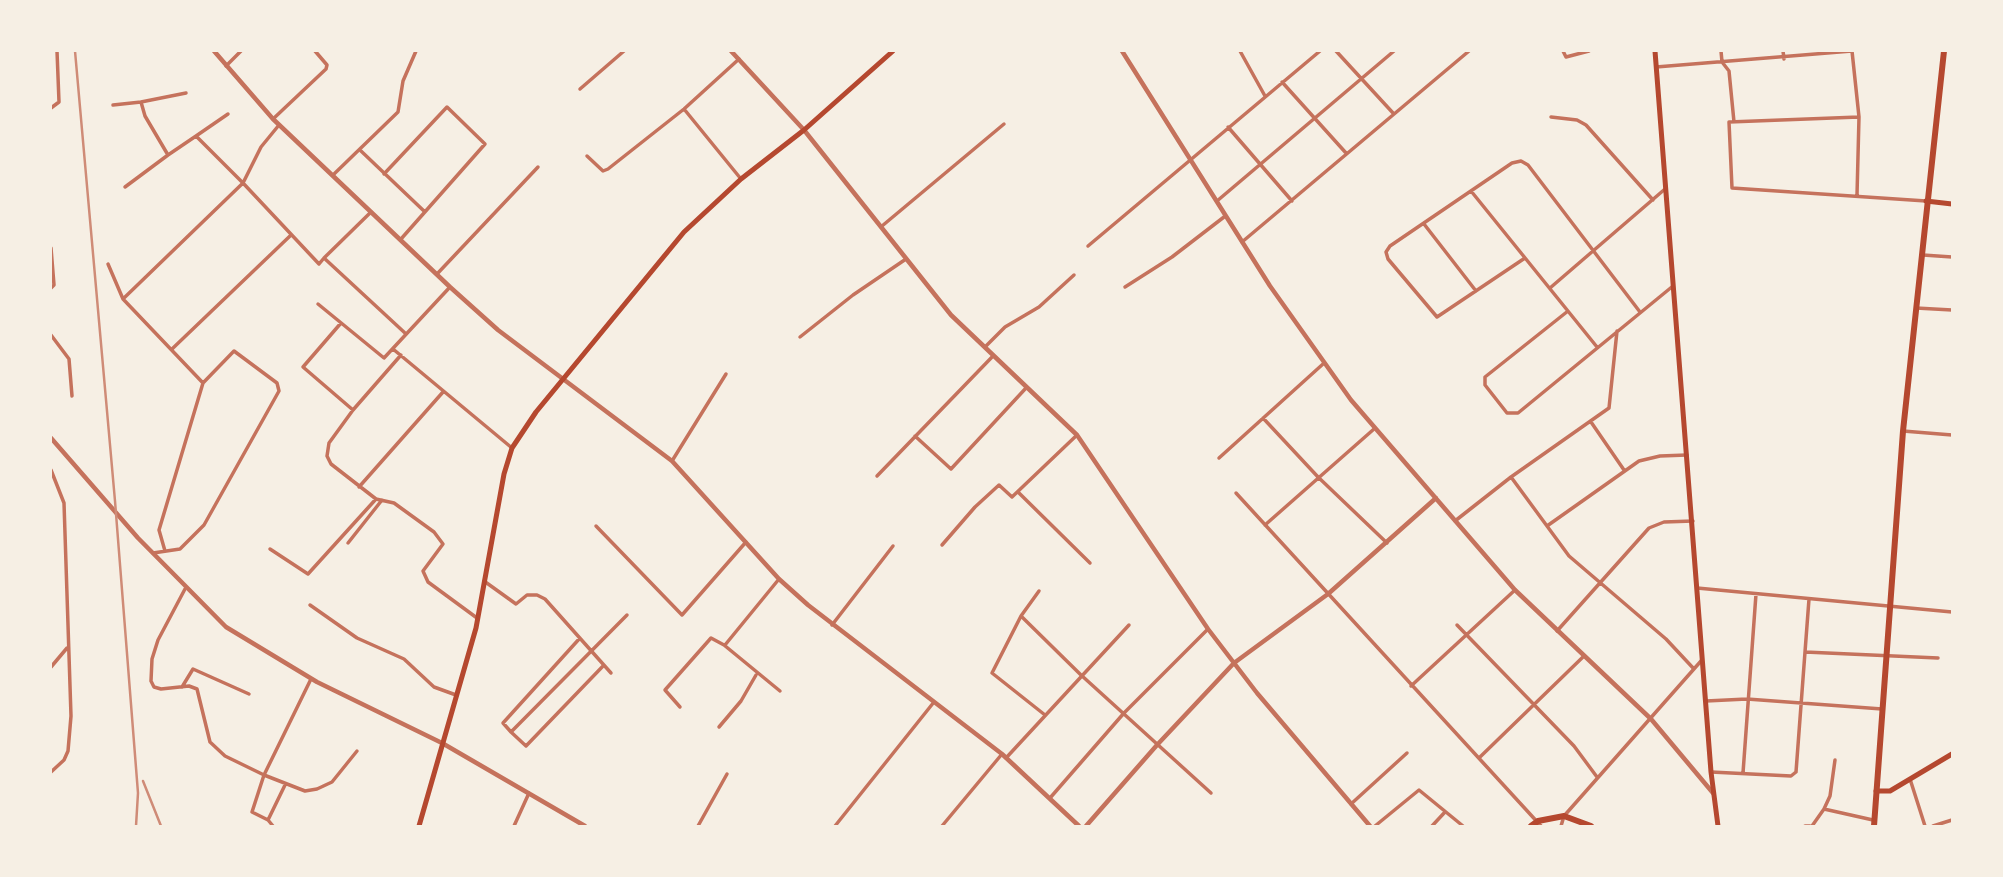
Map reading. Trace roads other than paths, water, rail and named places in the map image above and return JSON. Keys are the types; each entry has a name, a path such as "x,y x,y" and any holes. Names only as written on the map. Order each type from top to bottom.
{"main road":[{"path":"419,826 477,618 504,474 512,448 536,412 684,232 741,179 804,130 892,51"},
{"path":"1655,51 1711,772 1718,826"},
{"path":"1874,823 1903,430 1944,51"},
{"path":"1926,201 1952,204"},
{"path":"1875,791 1891,791 1952,754"},
{"path":"1531,826 1564,816 1591,826"}],"street":[{"path":"51,108 59,102 57,51"},
{"path":"214,51 278,125 450,288 498,330 673,461 779,579 832,625 1004,756 1079,826"},
{"path":"226,66 241,51"},
{"path":"273,119 326,69 327,65 315,51"},
{"path":"333,175 398,112 403,80 416,51"},
{"path":"580,89 624,51"},
{"path":"730,51 804,130 883,226 906,259 983,348 1077,435 1208,629 1351,804 1372,826 1419,790 1462,826"},
{"path":"1122,51 1224,216 1323,364 1374,429 1515,590 1651,719 1713,794"},
{"path":"1240,51 1265,96"},
{"path":"1088,246 1188,159 1320,51"},
{"path":"1336,51 1394,113"},
{"path":"1216,203 1394,51"},
{"path":"1242,242 1469,51"},
{"path":"1563,51 1566,57 1589,51"},
{"path":"1721,51 1722,62 1729,71 1734,122"},
{"path":"1783,51 1784,59"},
{"path":"1656,67 1784,59 1852,51 1859,117 1857,195"},
{"path":"587,156 606,171 684,109 739,59"},
{"path":"1282,82 1346,153"},
{"path":"113,105 186,93"},
{"path":"141,102 145,116 168,155"},
{"path":"384,174 445,108 451,107 484,146 401,239"},
{"path":"684,109 741,179"},
{"path":"125,187 228,114"},
{"path":"1551,117 1577,120 1586,125 1653,200"},
{"path":"1859,117 1729,122 1732,188 1926,201"},
{"path":"883,226 1004,124"},
{"path":"123,299 243,183 261,147 278,125"},
{"path":"1228,127 1292,201"},
{"path":"196,136 319,264 371,212"},
{"path":"360,151 425,212"},
{"path":"1525,258 1443,315 1434,316 1388,260 1388,248 1512,163 1524,162 1640,312"},
{"path":"437,274 538,167"},
{"path":"1550,288 1667,188"},
{"path":"1471,191 1597,347"},
{"path":"1125,287 1172,257 1224,216"},
{"path":"1424,224 1476,291"},
{"path":"172,349 290,236"},
{"path":"51,248 54,285 51,288"},
{"path":"1921,254 1952,257"},
{"path":"324,258 405,333"},
{"path":"800,337 853,295 906,259"},
{"path":"108,264 123,299 203,383"},
{"path":"983,348 1005,327 1040,307 1074,275"},
{"path":"1568,311 1487,375 1485,385 1507,413 1516,414 1674,286"},
{"path":"318,304 384,358 450,288"},
{"path":"1915,309 1952,310"},
{"path":"341,323 303,367 353,410"},
{"path":"1455,521 1511,477 1605,412 1612,402 1617,331"},
{"path":"51,335 69,359 72,396"},
{"path":"393,348 512,448"},
{"path":"153,553 180,549 204,525 279,391 277,383 234,351 203,383 159,530 165,551"},
{"path":"401,355 353,410 329,443 327,456 331,464 359,487 376,499 394,503 434,532 443,544 423,571 428,582 477,618"},
{"path":"877,476 993,356"},
{"path":"1219,458 1323,364"},
{"path":"673,461 726,374"},
{"path":"914,435 951,468 1026,388"},
{"path":"359,487 443,392"},
{"path":"1263,418 1318,477 1387,543"},
{"path":"1591,422 1624,470"},
{"path":"1265,525 1374,429"},
{"path":"1903,430 1952,435"},
{"path":"942,545 975,507 999,485 1012,497 1077,435"},
{"path":"51,438 185,589 226,627 311,679 442,743 585,826"},
{"path":"1547,526 1624,470 1649,457 1687,455"},
{"path":"51,470 64,503 70,742 64,760 51,772"},
{"path":"1511,477 1569,556 1598,584 1667,639 1694,669"},
{"path":"1018,492 1090,563"},
{"path":"1236,493 1540,824"},
{"path":"1086,826 1234,663 1328,594 1437,498"},
{"path":"270,548 308,574 376,499"},
{"path":"348,543 382,500"},
{"path":"1557,631 1649,528 1664,522 1693,520"},
{"path":"596,526 682,615 746,542"},
{"path":"832,625 893,546"},
{"path":"724,645 779,579"},
{"path":"484,581 516,604 527,595 537,595 545,599 611,673"},
{"path":"185,589 158,640 152,659 151,681 154,687 161,689 197,689 204,706 205,727 216,749 285,785 305,791 332,782 356,751"},
{"path":"1697,589 1952,612"},
{"path":"1411,685 1515,590"},
{"path":"1039,591 1021,616 992,673 1045,715"},
{"path":"1743,773 1756,594"},
{"path":"1711,772 1791,776 1796,772 1809,599"},
{"path":"310,605 357,638 404,659 434,687 457,695"},
{"path":"511,732 590,649 627,615"},
{"path":"1021,616 1081,676 1211,793"},
{"path":"942,826 1004,756 1129,625"},
{"path":"1457,625 1536,705 1597,777"},
{"path":"1050,798 1124,713 1208,629"},
{"path":"580,638 503,723 526,746 604,665"},
{"path":"680,707 665,690 711,638 724,645 780,691"},
{"path":"51,667 67,648"},
{"path":"1805,652 1938,658"},
{"path":"1480,758 1584,656"},
{"path":"1561,826 1564,816 1597,777 1703,659"},
{"path":"182,687 193,669 249,694"},
{"path":"719,727 741,701 757,674"},
{"path":"273,826 268,820 251,812 264,775 311,679"},
{"path":"1706,701 1747,699 1883,709"},
{"path":"836,826 935,701"},
{"path":"1351,804 1407,753"},
{"path":"1809,826 1824,809 1830,796 1835,760"},
{"path":"698,826 727,774"},
{"path":"1910,779 1925,826"},
{"path":"268,820 285,785"},
{"path":"514,826 530,792"},
{"path":"1824,809 1874,823"},
{"path":"1432,826 1445,812"},
{"path":"1933,826 1952,820"}],"railway":[{"path":"75,51 138,793 136,826"},
{"path":"143,781 161,826"}]}
